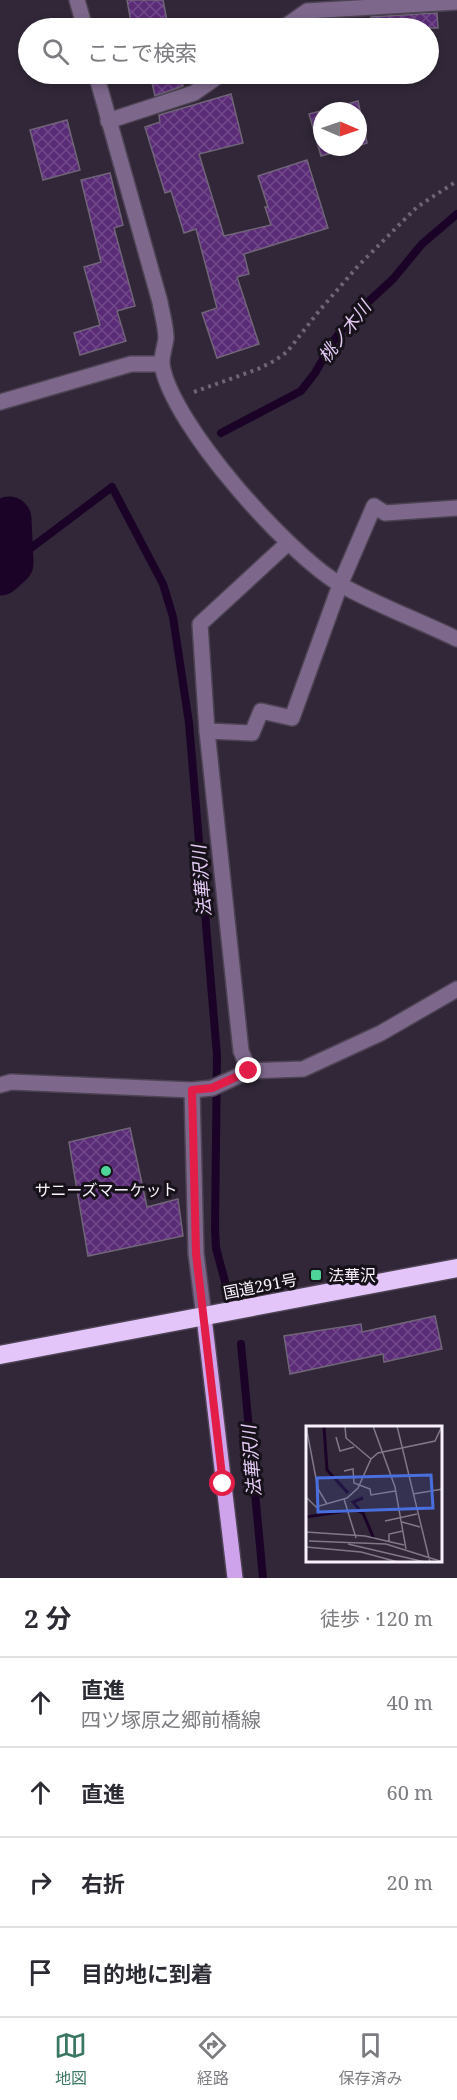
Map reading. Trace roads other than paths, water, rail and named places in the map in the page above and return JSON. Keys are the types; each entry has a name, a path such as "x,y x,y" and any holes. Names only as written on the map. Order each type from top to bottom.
{"highway":[{"name":"国道291号","path":"0,1355 457,1268"}],"main road":[{"path":"204,1317 235,1578"}],"street":[{"path":"77,0 82,18"},
{"path":"297,18 307,11 457,2"},
{"path":"99,84 160,302 166,336 162,364 175,401 212,456 275,531 288,543 340,585 457,639"},
{"path":"108,121 194,93 207,84"},
{"path":"0,402 131,364 162,364"},
{"path":"207,731 252,733 261,711 292,718 340,585 374,506 385,513 457,508"},
{"path":"249,1071 241,1052 207,731 200,624 288,543"},
{"path":"0,1085 11,1082 192,1090 212,1088 249,1071 303,1069 381,1033 457,989"},
{"path":"192,1090 196,1253 204,1317"}],"waterway":[{"name":"桃ノ木川","path":"221,433 301,391 315,373 334,340 354,315 393,279 422,244 457,214"},
{"name":"法華沢川","path":"11,563 112,487 163,584 173,617 189,723 217,1055 215,1228 216,1248 227,1289"},
{"name":"法華沢川","path":"0,573 11,563 9,519"},
{"name":"法華沢川","path":"241,1344 263,1578"}],"place":[{"name":"サニーズマーケット","path":"106,1171"},
{"name":"法華沢","path":"316,1275"}]}
